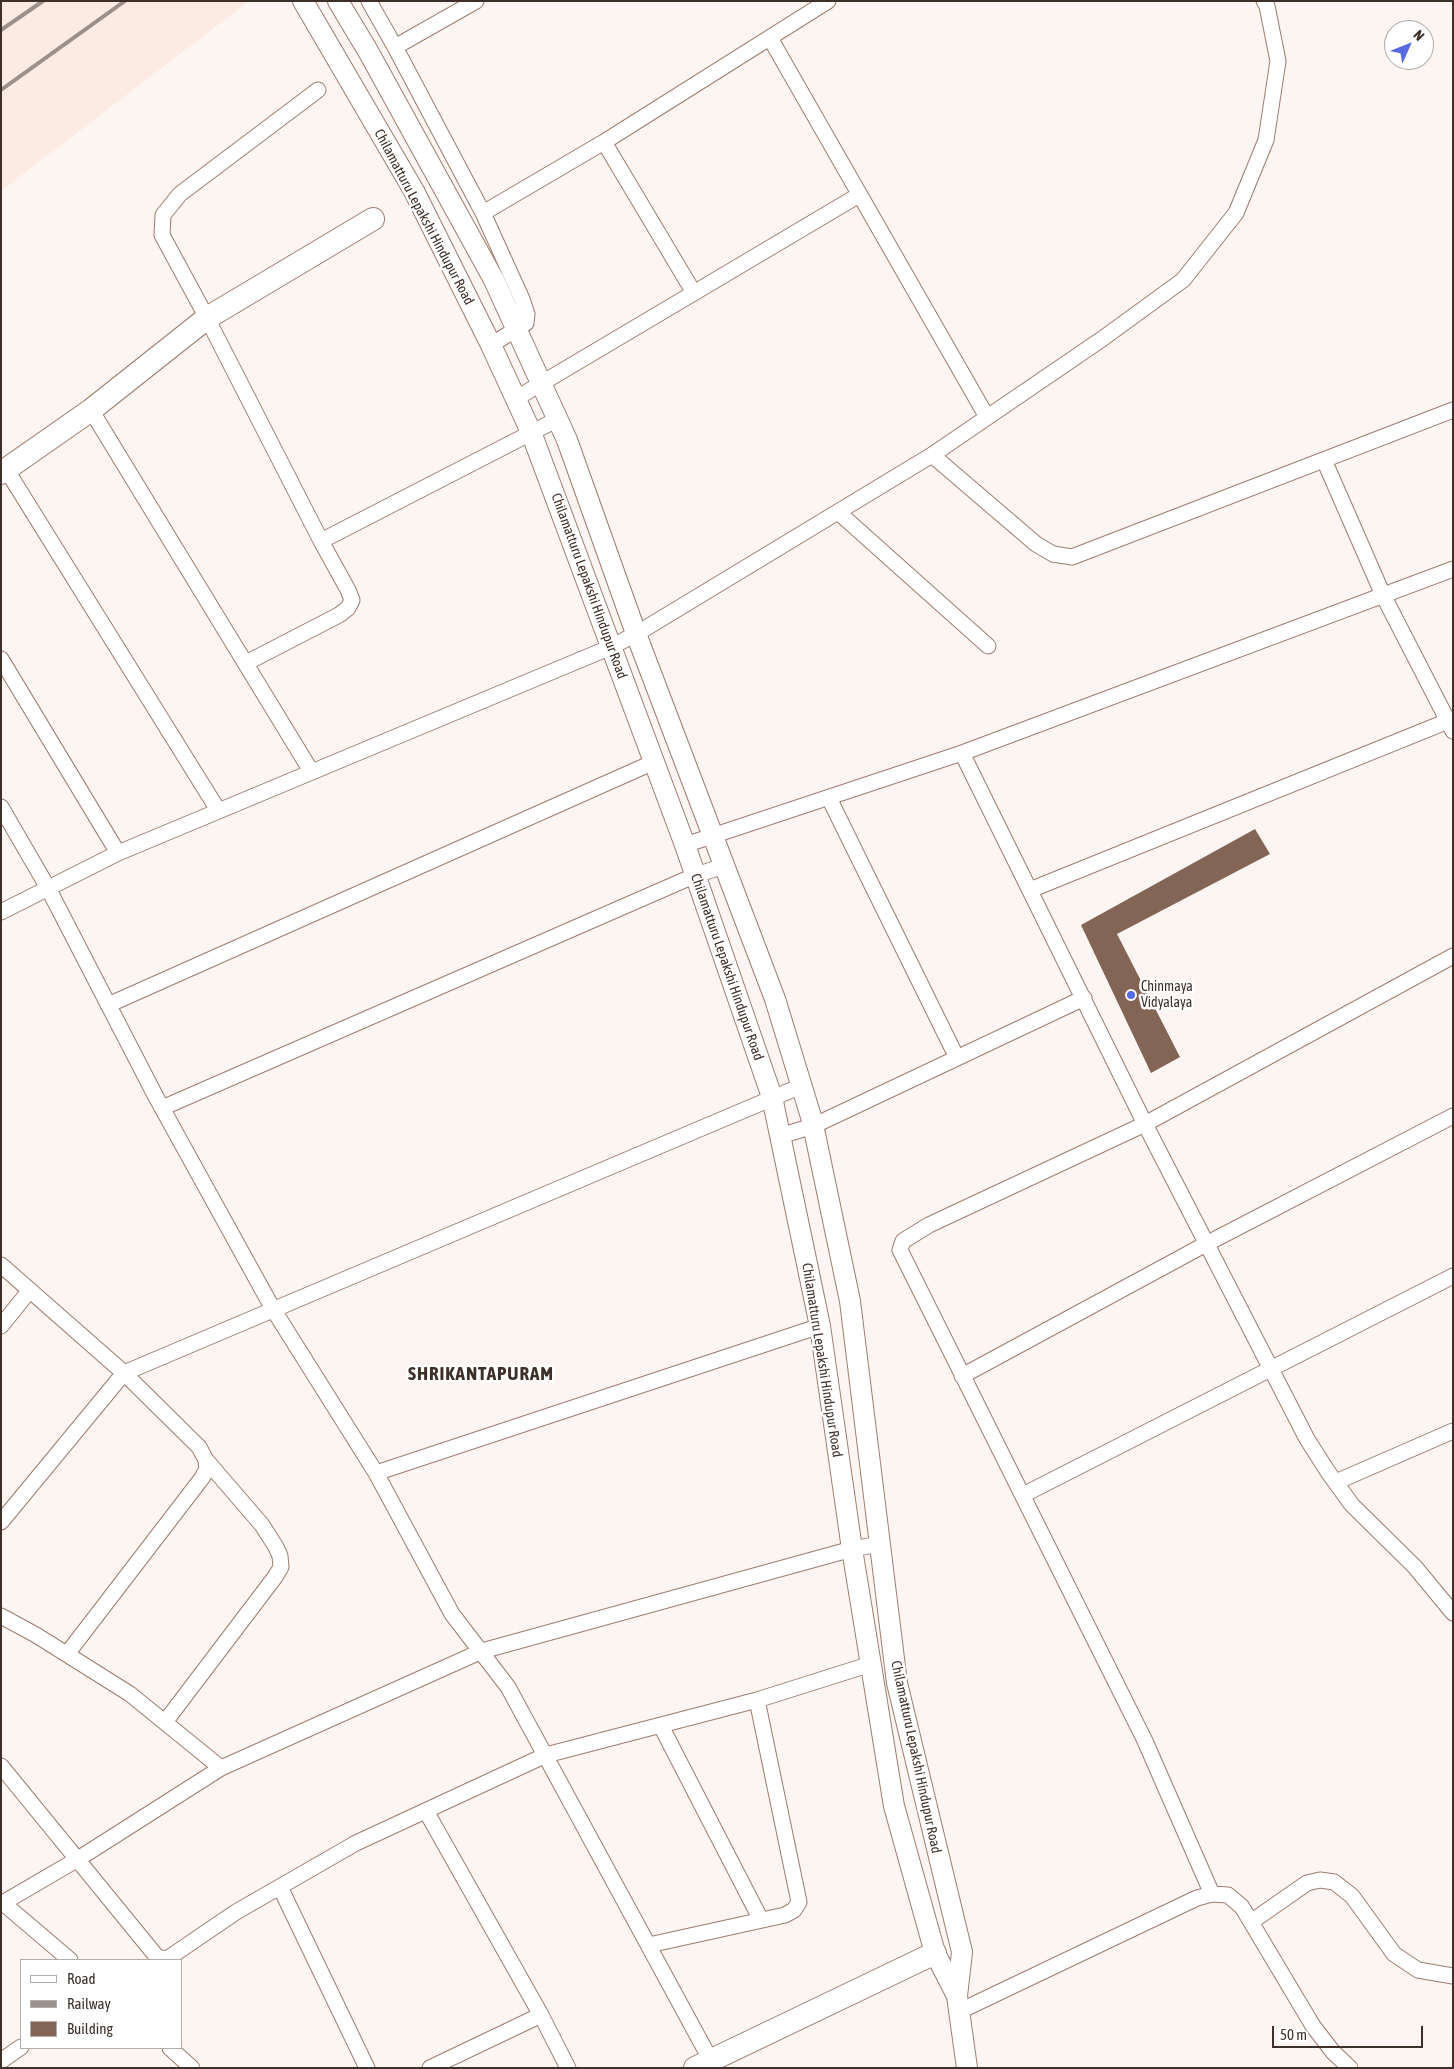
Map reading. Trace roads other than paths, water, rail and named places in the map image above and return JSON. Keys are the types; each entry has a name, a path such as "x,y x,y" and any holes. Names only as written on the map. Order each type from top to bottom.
{"main road":[{"path":"4,471 91,410 207,318 373,219"},
{"path":"707,2065 934,1954"}],"street":[{"name":"Chilamatturu Lepakshi Hindupur Road","path":"303,1 414,192 491,345 531,432 696,875 772,1097 820,1326 852,1549 894,1806 934,1954 959,2004"},
{"name":"Chilamatturu Lepakshi Hindupur Road","path":"338,1 494,280 567,440 636,634 775,998 813,1126 850,1302 897,1683 962,1952 959,2004 967,2068"},
{"path":"370,1 482,213 522,299 527,314 526,323 491,345"},
{"path":"395,48 476,1"},
{"path":"482,213 604,142 828,1"},
{"path":"1,912 118,853 611,647 636,634 932,455 1102,339 1183,280 1236,212 1266,140 1278,61 1267,6 1264,1"},
{"path":"770,38 987,417"},
{"path":"246,663 339,615 348,608 352,600 162,234 163,215 180,194 318,90"},
{"path":"604,142 694,293"},
{"path":"515,399 859,194"},
{"path":"91,410 311,771"},
{"path":"932,455 1036,544 1052,554 1072,556 1453,410"},
{"path":"321,540 558,420"},
{"path":"1030,890 1451,723 1383,596 1324,460"},
{"path":"4,471 218,810"},
{"path":"838,512 988,646"},
{"path":"685,845 962,753 1453,569"},
{"path":"1,659 118,853"},
{"path":"962,753 1145,1124 1307,1439 1352,1505 1415,1567 1453,1613"},
{"path":"108,1005 654,762"},
{"path":"829,798 957,1058"},
{"path":"1,807 48,888 162,1108 273,1309 376,1473 452,1614 508,1687 649,1945 707,2065"},
{"path":"162,1108 696,875 724,866"},
{"path":"1212,1894 1145,1741 900,1250 903,1240 929,1225 1145,1124 1453,956"},
{"path":"780,1136 813,1126 1084,998"},
{"path":"1,1522 124,1372 801,1086"},
{"path":"962,1376 1206,1244 1453,1116"},
{"path":"1,1264 124,1372 199,1447 206,1460 262,1525 280,1556 281,1567 275,1577 165,1722"},
{"path":"1023,1495 1453,1276"},
{"path":"1,1326 30,1290"},
{"path":"376,1473 820,1326"},
{"path":"1336,1482 1453,1431"},
{"path":"67,1654 202,1478 207,1469 206,1460"},
{"path":"69,1959 2,1904 78,1859 221,1768 482,1651 852,1549 880,1544"},
{"path":"1,1616 67,1654 130,1694 221,1768"},
{"path":"1,1766 157,1957 167,1959 236,1912 356,1843 546,1755 757,1700 871,1664"},
{"path":"649,1945 785,1915 794,1910 799,1902 757,1700"},
{"path":"662,1726 761,1920"},
{"path":"426,1811 541,2015 568,2068"},
{"path":"1251,1922 1307,1883 1320,1880 1334,1882 1352,1896 1394,1954 1418,1970 1453,1976"},
{"path":"280,1887 367,2068"},
{"path":"959,2004 1197,1898 1212,1894 1228,1895 1242,1907 1314,2026 1333,2052 1350,2068"},
{"path":"430,2068 541,2015"},
{"path":"8,2062 20,2048"},
{"path":"171,2049 192,2068"}],"railway":[{"path":"1,30 43,1"},
{"path":"1,90 125,1"}],"place":[{"name":"Chinmaya Vidyalaya","path":"1131,995"}],"district":[{"name":"SHRIKANTAPURAM","path":"481,1374"}]}
